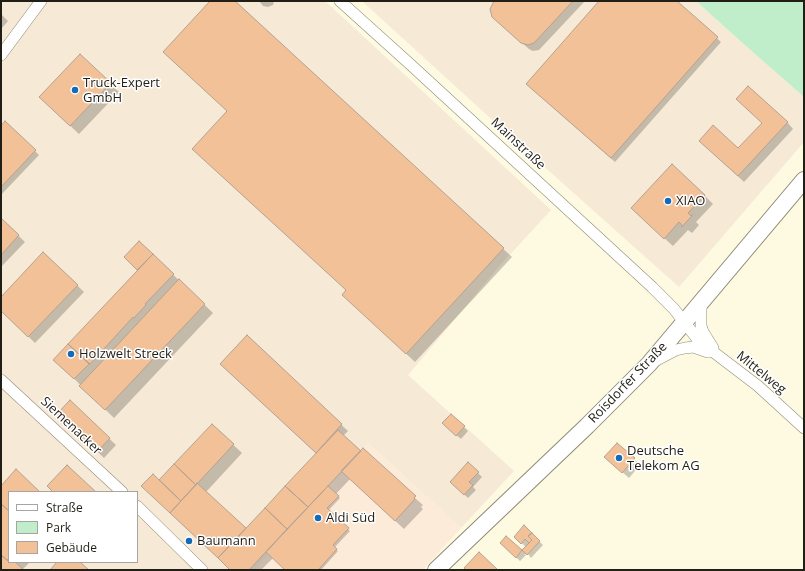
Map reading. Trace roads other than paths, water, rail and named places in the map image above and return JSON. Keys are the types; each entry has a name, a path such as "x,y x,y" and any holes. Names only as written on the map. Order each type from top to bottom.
{"main road":[{"name":"Roisdorfer Straße","path":"436,570 587,426 649,364 804,180"}],"street":[{"path":"1,56 42,1"},
{"name":"Mainstraße","path":"340,1 514,159 674,309"},
{"name":"Mittelweg","path":"701,302 702,332 718,356"},
{"name":"Mittelweg","path":"674,309 699,341 758,386 804,428"},
{"name":"Mittelweg","path":"649,364 676,350 693,347 718,356"},
{"name":"Siemenacker","path":"1,380 121,491"},
{"path":"138,507 202,570"}],"place":[{"name":"Truck-Expert GmbH","path":"75,90"},
{"name":"XIAO","path":"668,201"},
{"name":"Holzwelt Streck","path":"71,354"},
{"name":"Deutsche Telekom AG","path":"619,458"},
{"name":"Aldi Süd","path":"318,518"},
{"name":"Baumann","path":"189,541"}]}
